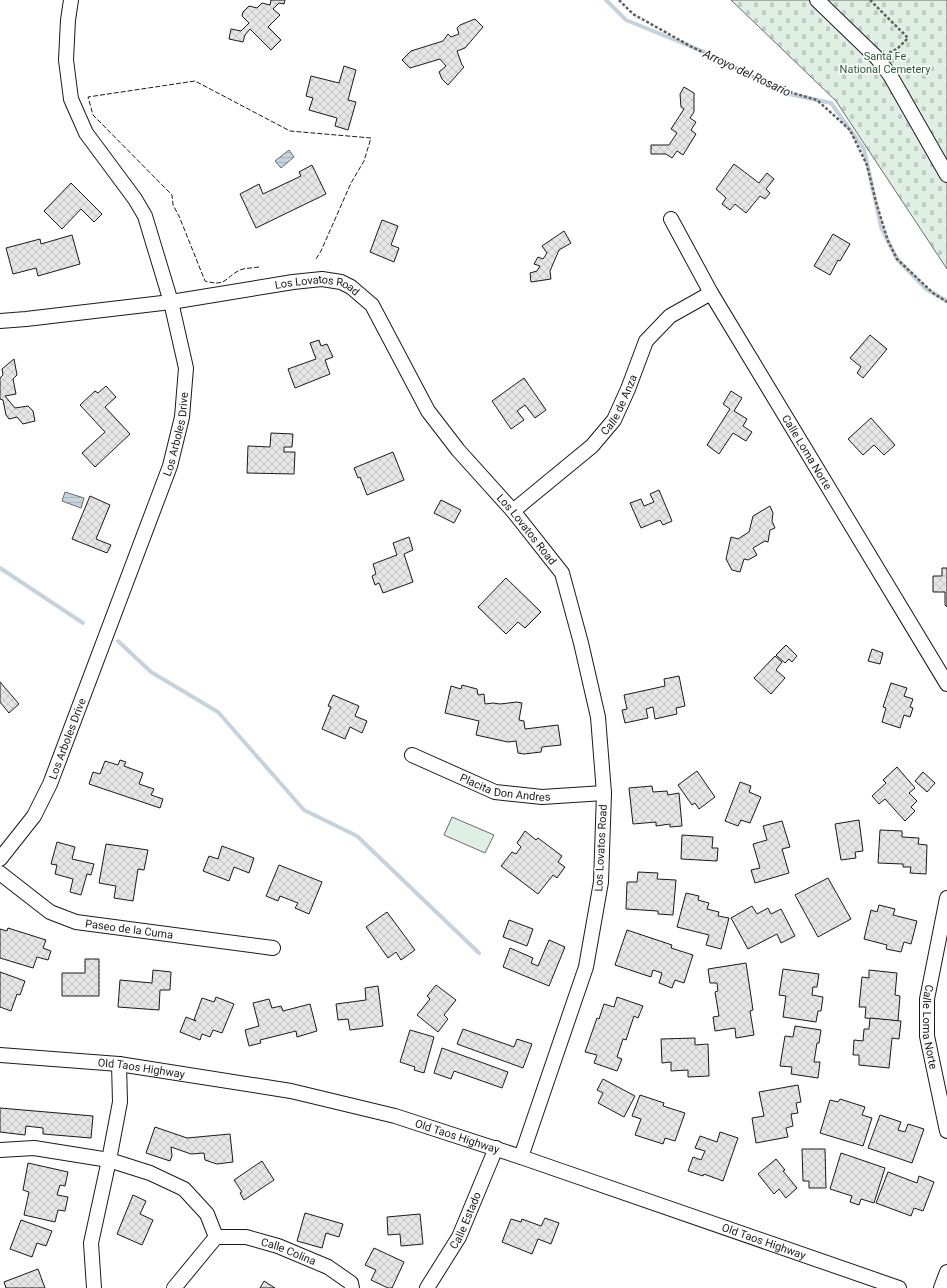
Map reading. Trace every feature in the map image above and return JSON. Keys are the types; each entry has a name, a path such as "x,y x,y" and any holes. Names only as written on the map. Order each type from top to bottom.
{"street":[{"name":"Los Arboles Drive","path":"0,859 34,816 50,784 170,466 182,417 186,368 171,302 145,216 136,199 86,133 71,99 66,60 68,20 71,0"},
{"path":"817,0 878,59 890,75 947,175"},
{"name":"Calle Loma Norte","path":"671,219 712,293 947,684"},
{"name":"Los Lovatos Road","path":"0,321 171,302 293,282 322,279 341,282 352,287 372,305 428,411 458,450 513,511 562,573 581,643 598,717 604,793 601,882 586,967 521,1157"},
{"name":"Calle de Anza","path":"513,511 592,446 614,420 646,342 651,336 670,316 712,293"},
{"name":"Placita Don Andres","path":"412,755 495,792 542,797 604,793"},
{"name":"Paseo de la Cuma","path":"0,873 50,912 76,922 273,948"},
{"name":"Calle Loma Norte","path":"947,898 927,999 927,1036 947,1132"},
{"name":"Old Taos Highway","path":"0,1055 119,1064 291,1091 395,1116 496,1148 899,1288"},
{"path":"94,1288 91,1243 120,1102 119,1064"},
{"path":"0,1150 34,1148 109,1160 150,1173 184,1189 207,1214 216,1237 174,1288"},
{"name":"Calle Estado","path":"427,1288 459,1237 496,1148"},
{"name":"Calle Colina","path":"216,1237 246,1237 278,1246 328,1267 351,1283 352,1288"},
{"path":"941,1288 947,1272"}],"path":[{"path":"619,0 633,14 692,47 776,88 817,100 850,130 867,165 888,241 897,259 933,293 947,302"},
{"path":"870,0 908,38 897,49 878,59"}],"green space":[{"name":"Santa Fe National Cemetery","path":"731,0 947,0 947,269 836,101"},
{"path":"452,817 494,835 485,853 444,835"}],"shaded area":[{"path":"289,150 294,157 281,168 275,161"},
{"path":"65,492 84,498 81,508 62,501"}],"building":[{"path":"271,0 285,0 284,4 279,3 273,9 280,15 268,27 281,40 271,50 250,29 245,35 243,42 229,39 231,29 241,31 249,23 242,16 243,12 249,6 257,8 262,3 270,5"},
{"path":"475,19 483,27 465,48 457,51 464,67 448,85 442,79 439,72 446,66 440,59 410,68 402,60 411,51 443,41 448,34 451,37 459,34 457,28 460,25"},
{"path":"344,66 356,70 348,100 356,102 348,130 335,126 337,118 309,110 313,98 306,96 311,76 339,83"},
{"path":"684,87 694,93 694,112 690,118 696,122 691,130 696,134 683,155 677,151 672,158 666,154 651,154 651,145 669,145 677,133 671,129 684,109 681,107 680,94"},
{"path":"734,164 759,183 767,173 774,179 766,189 770,193 765,199 760,196 746,213 735,204 730,210 722,204 726,198 716,189"},
{"path":"312,165 326,194 256,228 240,194 259,184 263,194 301,176 299,172"},
{"path":"71,183 102,214 94,222 81,209 62,229 44,211"},
{"path":"382,220 398,226 391,245 399,248 394,262 370,252"},
{"path":"564,231 571,243 559,250 550,271 551,279 531,282 530,273 537,271 540,266 534,264 538,257 543,259 547,253 542,246"},
{"path":"833,234 850,244 840,261 838,260 830,275 814,266"},
{"path":"72,235 80,264 38,276 36,268 13,274 6,248 40,239 41,244"},
{"path":"870,335 887,349 863,378 857,373 861,367 850,358"},
{"path":"319,340 321,346 327,344 333,357 325,360 330,374 295,388 288,369 316,359 310,343"},
{"path":"14,359 17,375 13,379 16,394 5,396 15,408 28,406 33,411 35,421 23,424 17,417 9,419 6,415 3,400 0,399 0,378 3,375 2,369"},
{"path":"524,378 546,410 535,418 525,405 517,411 524,420 511,429 492,401"},
{"path":"106,386 116,397 105,407 130,434 95,467 82,453 105,432 80,405 95,391 98,393"},
{"path":"731,391 742,398 734,411 747,419 743,426 752,432 746,441 733,433 719,454 707,445 730,409 723,404"},
{"path":"871,418 895,445 884,455 874,445 863,455 848,439"},
{"path":"271,433 293,434 292,447 284,447 284,452 295,452 294,474 247,473 248,446 270,447"},
{"path":"393,452 404,480 367,495 360,477 358,478 354,468"},
{"path":"659,490 672,521 663,525 660,520 641,528 630,503 641,499 644,506 654,502 650,494"},
{"path":"90,496 110,505 96,539 111,545 107,553 72,539"},
{"path":"441,500 461,510 454,523 434,513"},
{"path":"770,506 773,513 772,521 775,528 770,530 768,542 765,541 753,548 757,555 748,560 744,559 740,572 732,570 726,559 731,537 738,539 749,532 753,516"},
{"path":"409,537 413,550 404,554 413,582 383,593 379,583 375,585 372,576 376,574 373,564 397,555 393,543"},
{"path":"942,568 947,568 947,607 945,605 945,592 933,592 933,576 942,576"},
{"path":"506,578 541,612 525,628 518,622 506,634 478,607"},
{"path":"786,645 797,656 792,662 789,659 785,663 776,655"},
{"path":"872,649 883,653 880,664 868,661"},
{"path":"775,656 782,662 776,670 785,678 771,694 754,678"},
{"path":"679,676 685,706 676,708 677,714 655,719 653,707 646,709 648,718 625,723 622,710 627,709 624,695 665,686 664,679"},
{"path":"0,682 19,704 9,713 0,702"},
{"path":"891,683 907,688 904,696 913,699 910,707 913,708 910,717 904,715 900,728 882,722 886,708 883,707"},
{"path":"462,685 477,689 478,695 484,694 485,704 522,703 519,720 524,721 525,729 558,725 561,745 542,747 541,752 524,754 518,753 516,741 508,742 476,735 479,721 445,713 451,686 461,689"},
{"path":"333,695 359,706 355,716 367,721 362,733 350,727 345,739 322,729 331,707 328,706"},
{"path":"120,760 126,762 124,766 143,773 139,784 154,789 151,795 163,799 160,808 89,784 93,772 100,774 105,761 118,765"},
{"path":"897,767 915,788 909,793 917,801 911,807 915,811 905,821 885,799 879,804 872,796 886,783 883,780"},
{"path":"697,771 715,797 699,809 695,803 692,805 678,785"},
{"path":"923,772 935,783 927,792 915,781"},
{"path":"740,782 751,786 749,792 761,797 750,823 741,820 738,826 725,821"},
{"path":"652,786 653,792 667,791 668,795 679,793 682,826 670,827 670,824 656,826 656,822 633,824 629,788"},
{"path":"859,820 863,851 855,852 856,858 841,860 835,824"},
{"path":"782,821 790,847 782,849 789,873 755,883 751,870 760,868 753,844 767,840 763,826"},
{"path":"880,830 902,831 902,837 919,838 918,844 927,845 926,874 910,873 911,867 903,867 903,864 878,863"},
{"path":"525,831 536,840 538,838 562,856 558,862 565,867 557,878 553,875 538,894 501,866 512,852 516,854 521,847 517,843"},
{"path":"682,835 713,837 712,848 718,848 717,861 681,859"},
{"path":"57,842 75,847 72,859 94,864 91,875 87,874 81,895 70,892 73,879 55,874 57,865 51,864"},
{"path":"106,844 148,850 144,870 138,869 133,901 114,898 116,886 99,883"},
{"path":"222,846 254,858 249,873 234,867 229,881 203,871 209,856 218,859"},
{"path":"279,865 322,882 309,914 295,908 298,903 280,896 278,901 266,896"},
{"path":"638,872 658,873 657,879 676,880 673,915 658,914 658,911 626,909 627,882 637,882"},
{"path":"828,878 851,919 818,937 795,895"},
{"path":"686,893 699,896 698,900 709,903 707,909 719,912 718,916 729,918 721,949 706,945 709,935 677,927"},
{"path":"879,905 895,909 893,915 917,921 911,944 904,942 901,952 886,949 887,945 864,939 871,910 877,912"},
{"path":"752,906 757,914 768,908 771,914 781,909 795,936 781,943 777,934 748,949 731,918"},
{"path":"387,912 415,950 401,960 396,952 388,958 366,927"},
{"path":"509,920 533,929 527,946 503,937"},
{"path":"8,928 46,940 43,948 51,951 48,960 37,957 33,968 0,958 0,929 7,931"},
{"path":"627,930 672,945 671,948 693,955 684,983 675,980 672,988 659,983 662,973 653,970 651,977 615,965"},
{"path":"549,940 565,947 549,986 503,967 510,948 533,958 531,963 538,966"},
{"path":"85,959 99,959 99,996 62,996 62,973 85,973"},
{"path":"746,963 753,1010 750,1011 754,1035 736,1038 735,1028 715,1031 713,1017 719,1016 715,992 718,991 717,983 710,983 708,969"},
{"path":"783,969 819,974 817,987 813,987 812,995 823,997 821,1011 818,1011 816,1022 783,1017 786,996 779,995"},
{"path":"153,970 171,972 170,990 160,990 159,1010 118,1007 120,980 152,983"},
{"path":"869,970 897,973 895,995 900,996 898,1021 865,1018 866,1007 859,1007 862,977 869,978"},
{"path":"0,972 25,981 20,995 17,994 11,1011 0,1007"},
{"path":"436,985 456,1000 444,1015 448,1019 438,1032 417,1015 430,999 427,996"},
{"path":"378,986 383,1026 350,1030 348,1019 338,1020 336,1004 366,1000 365,988"},
{"path":"216,997 234,1004 222,1033 213,1030 210,1037 202,1034 200,1040 180,1032 186,1017 196,1021 194,1020 202,998 214,1002"},
{"path":"617,997 643,1006 638,1018 634,1016 626,1040 623,1039 617,1057 622,1059 617,1071 594,1063 597,1055 585,1052 597,1018 599,1019 604,1004 614,1007"},
{"path":"269,999 272,1008 281,1006 283,1011 310,1004 317,1031 297,1037 296,1031 260,1040 261,1043 249,1046 245,1030 259,1026 253,1003"},
{"path":"870,1018 901,1021 899,1039 892,1038 889,1068 859,1065 859,1055 853,1055 854,1040 863,1041 864,1029 869,1029"},
{"path":"795,1026 821,1030 814,1062 820,1062 818,1078 791,1074 792,1067 780,1066 785,1036 793,1037"},
{"path":"463,1029 514,1047 517,1039 532,1044 523,1068 457,1044"},
{"path":"410,1030 434,1037 424,1073 414,1070 415,1067 400,1062"},
{"path":"695,1038 695,1045 708,1044 709,1076 688,1077 688,1070 671,1071 671,1062 662,1063 661,1039"},
{"path":"442,1048 508,1072 502,1088 454,1071 451,1079 434,1073"},
{"path":"603,1079 635,1096 624,1117 598,1103 603,1093 597,1090"},
{"path":"798,1085 801,1102 796,1103 798,1113 791,1114 793,1126 786,1128 788,1137 756,1143 752,1118 764,1116 759,1092"},
{"path":"640,1095 664,1103 663,1106 685,1113 675,1141 665,1138 663,1144 635,1135 641,1119 632,1116"},
{"path":"840,1099 865,1107 862,1115 872,1118 863,1146 820,1133 830,1100 838,1102"},
{"path":"0,1108 93,1116 91,1138 43,1134 43,1128 26,1126 25,1135 0,1132"},
{"path":"880,1115 901,1122 898,1130 905,1132 908,1124 924,1129 912,1163 868,1148"},
{"path":"155,1127 187,1138 230,1134 233,1162 217,1164 205,1160 204,1153 191,1154 171,1147 172,1156 170,1161 146,1153"},
{"path":"720,1132 738,1138 723,1181 704,1174 703,1176 688,1171 693,1157 701,1160 705,1151 695,1148 700,1136 717,1142"},
{"path":"802,1149 825,1149 826,1188 809,1188 809,1181 803,1181"},
{"path":"841,1153 885,1168 874,1203 861,1199 859,1205 850,1202 852,1196 830,1189"},
{"path":"776,1159 785,1170 783,1171 797,1188 786,1198 779,1189 774,1194 758,1174"},
{"path":"262,1161 274,1180 244,1200 240,1193 242,1192 234,1180"},
{"path":"28,1163 68,1172 65,1186 60,1185 57,1195 68,1197 65,1211 58,1210 55,1222 24,1215 29,1192 23,1190"},
{"path":"888,1172 917,1183 919,1176 934,1182 923,1211 914,1208 911,1216 876,1203"},
{"path":"133,1195 146,1201 140,1214 153,1220 142,1245 117,1234"},
{"path":"305,1213 343,1224 339,1237 326,1233 322,1248 297,1241"},
{"path":"420,1214 423,1244 401,1246 400,1234 388,1235 387,1217"},
{"path":"545,1218 559,1223 551,1244 538,1239 532,1254 502,1242 511,1219 521,1222 522,1219 541,1226"},
{"path":"21,1220 52,1231 46,1246 37,1243 32,1257 10,1249"},
{"path":"374,1248 404,1262 392,1288 388,1288 371,1280 376,1270 365,1265"},
{"path":"38,1269 45,1288 6,1288 4,1282"},
{"path":"264,1281 275,1288 260,1288"}],"waterway":[{"name":"Arroyo del Rosario","path":"606,0 626,20 702,51 789,94 831,103 864,149 881,227 897,259 926,289 947,301"},
{"path":"0,568 83,623"},
{"path":"118,641 151,672 218,712 304,810 357,836 479,953"}],"fence":[{"path":"259,267 240,270 222,282 212,283 205,281 179,216 173,205 172,195 93,115 88,97 195,81 290,131 371,138 364,161 351,183 316,259"}]}
